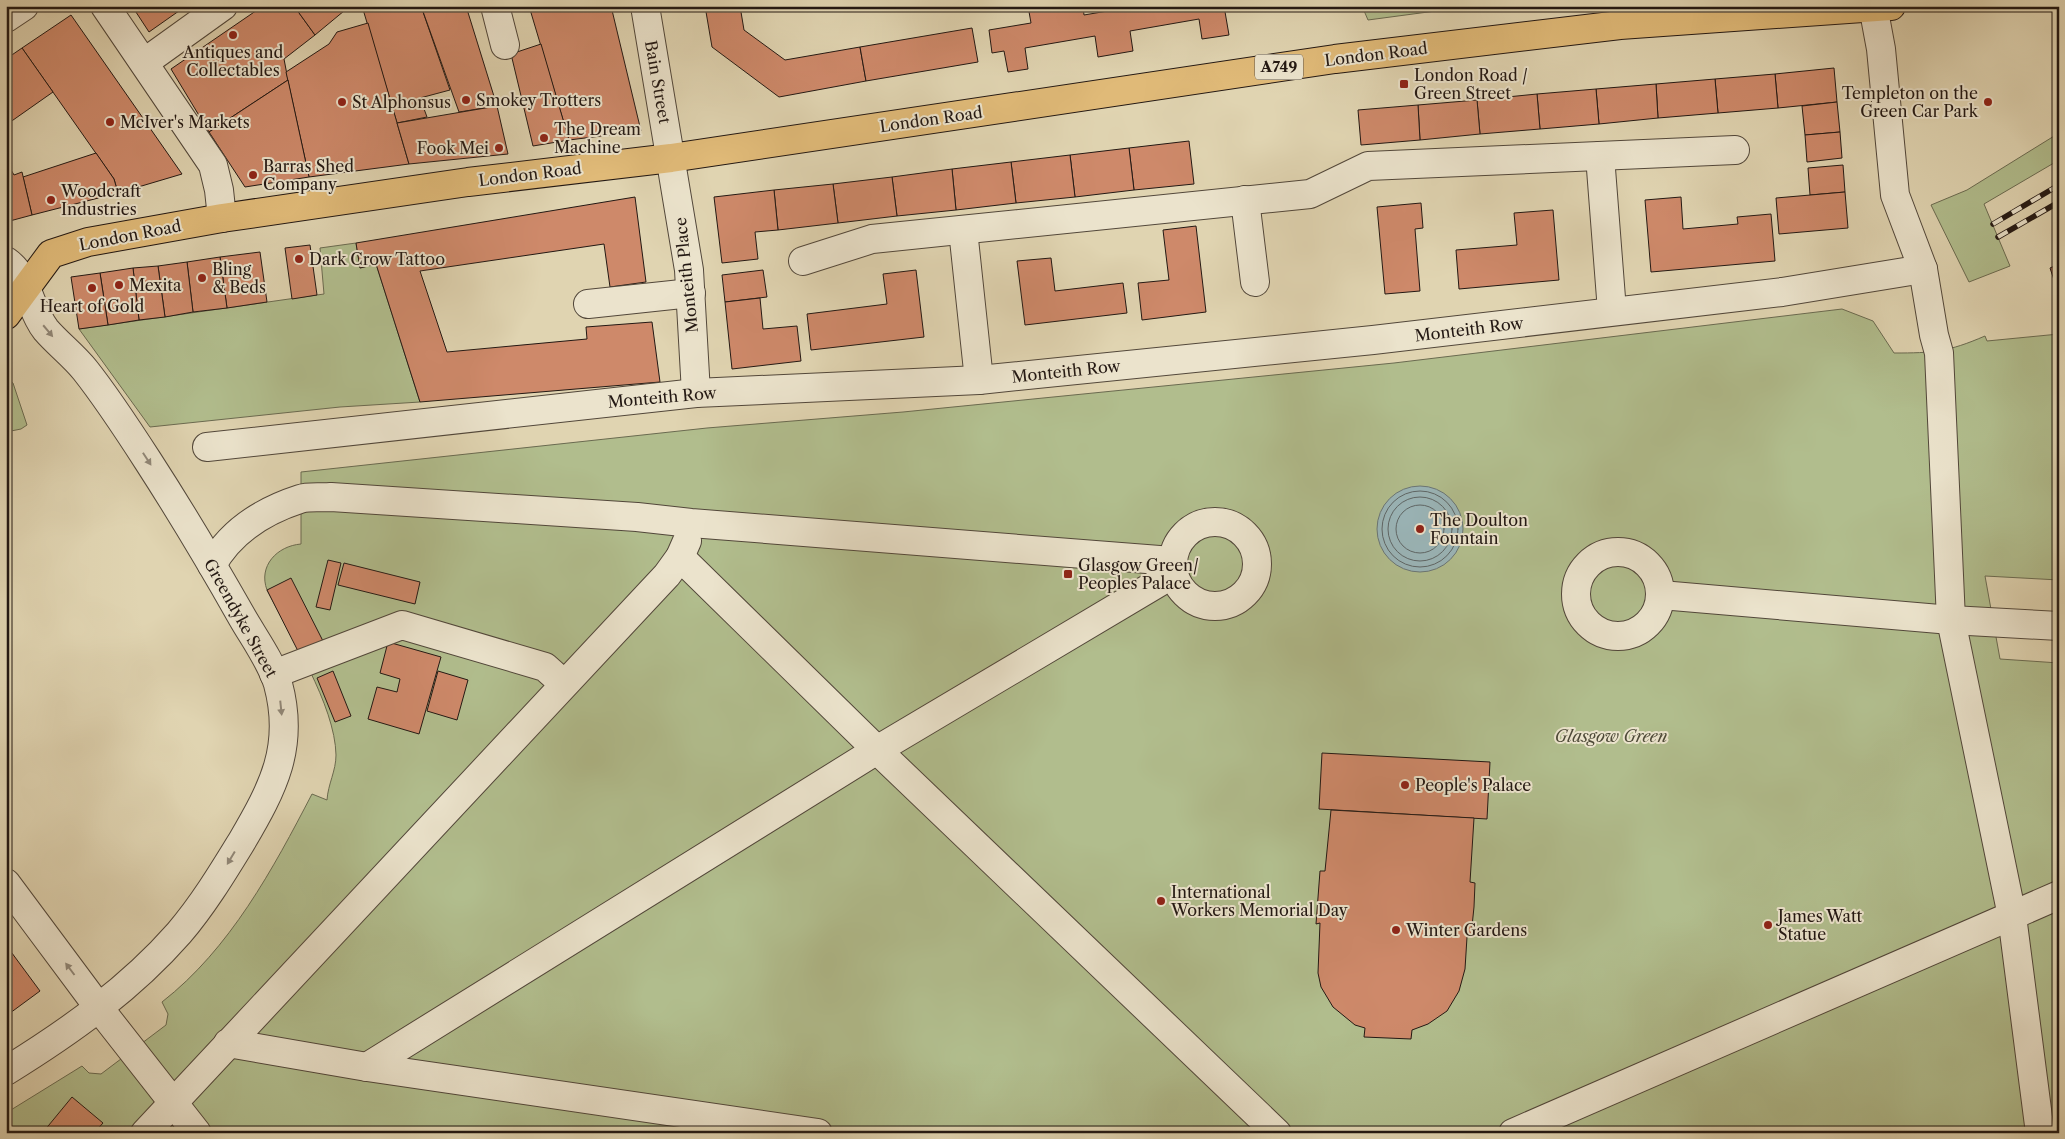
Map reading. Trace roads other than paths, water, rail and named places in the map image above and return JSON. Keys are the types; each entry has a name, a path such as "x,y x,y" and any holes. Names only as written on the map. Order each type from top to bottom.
{"main road":[{"name":"London Road","path":"6,315 51,254 88,242 222,218 468,182 672,158 1335,59 1620,25 1879,7"}],"street":[{"path":"6,18 24,6"},
{"path":"105,6 145,62 213,165 219,190 222,218"},
{"path":"145,62 223,6"},
{"path":"495,6 505,45"},
{"name":"Bain Street","path":"645,6 672,158"},
{"path":"1879,7 1894,195 1923,269 1934,335 1939,352 1951,620 2012,916 2040,1133"},
{"path":"803,261 872,239 1310,194 1368,166 1735,150"},
{"path":"1600,156 1612,311"},
{"name":"Monteith Place","path":"672,158 689,270 696,393"},
{"path":"1245,200 1255,282"},
{"path":"963,230 979,380"},
{"name":"Greendyke Street","path":"6,261 16,268 26,288 33,309 46,330 72,355 114,408 212,565 274,674 281,706 282,756 278,772 257,815 226,867 181,931 126,985 99,1008 64,1034 6,1071"},
{"name":"Monteith Row","path":"207,447 696,393 979,380 1373,340 1782,292 1923,269"},
{"path":"588,304 691,294"},
{"path":"212,565 222,548 251,522 301,499 331,497 637,517 1173,567 367,1067"},
{"path":"145,1133 667,574 680,557 691,523"},
{"path":"680,557 877,750 1277,1133"},
{"path":"1661,595 1951,620 2059,626"},
{"path":"274,674 402,625 539,665 549,670 564,684"},
{"path":"6,883 99,1008 197,1133"},
{"path":"1513,1133 2059,895"},
{"path":"228,1043 367,1067 818,1133"}],"water":[{"name":"The Doulton Fountain","path":"1420,486 1436,489 1444,493 1456,505 1460,513 1463,529 1460,545 1456,553 1444,565 1436,569 1420,572 1404,569 1396,565 1384,553 1380,545 1377,529 1380,513 1384,505 1396,493 1404,489"}],"railway":[{"path":"1993,224 2059,185"},
{"path":"1998,237 2059,202"}],"place":[{"name":"Antiques and Collectables","path":"233,35"},
{"name":"London Road / Green Street","path":"1404,84"},
{"name":"Smokey Trotters","path":"466,100"},
{"name":"St Alphonsus","path":"342,102"},
{"name":"Templeton on the Green Car Park","path":"1988,102"},
{"name":"McIver's Markets","path":"110,122"},
{"name":"The Dream Machine","path":"544,138"},
{"name":"Fook Mei","path":"499,148"},
{"name":"Barras Shed Company","path":"253,175"},
{"name":"Woodcraft Industries","path":"51,200"},
{"name":"Dark Crow Tattoo","path":"299,259"},
{"name":"Bling & Beds","path":"202,278"},
{"name":"Mexita","path":"119,285"},
{"name":"Heart of Gold","path":"92,288"},
{"name":"The Doulton Fountain","path":"1420,529"},
{"name":"Glasgow Green/ Peoples Palace","path":"1068,574"},
{"name":"People's Palace","path":"1405,785"},
{"name":"International Workers Memorial Day","path":"1161,901"},
{"name":"James Watt Statue","path":"1768,925"},
{"name":"Winter Gardens","path":"1396,930"}],"park label":[{"name":"Glasgow Green","path":"1611,736"}]}
